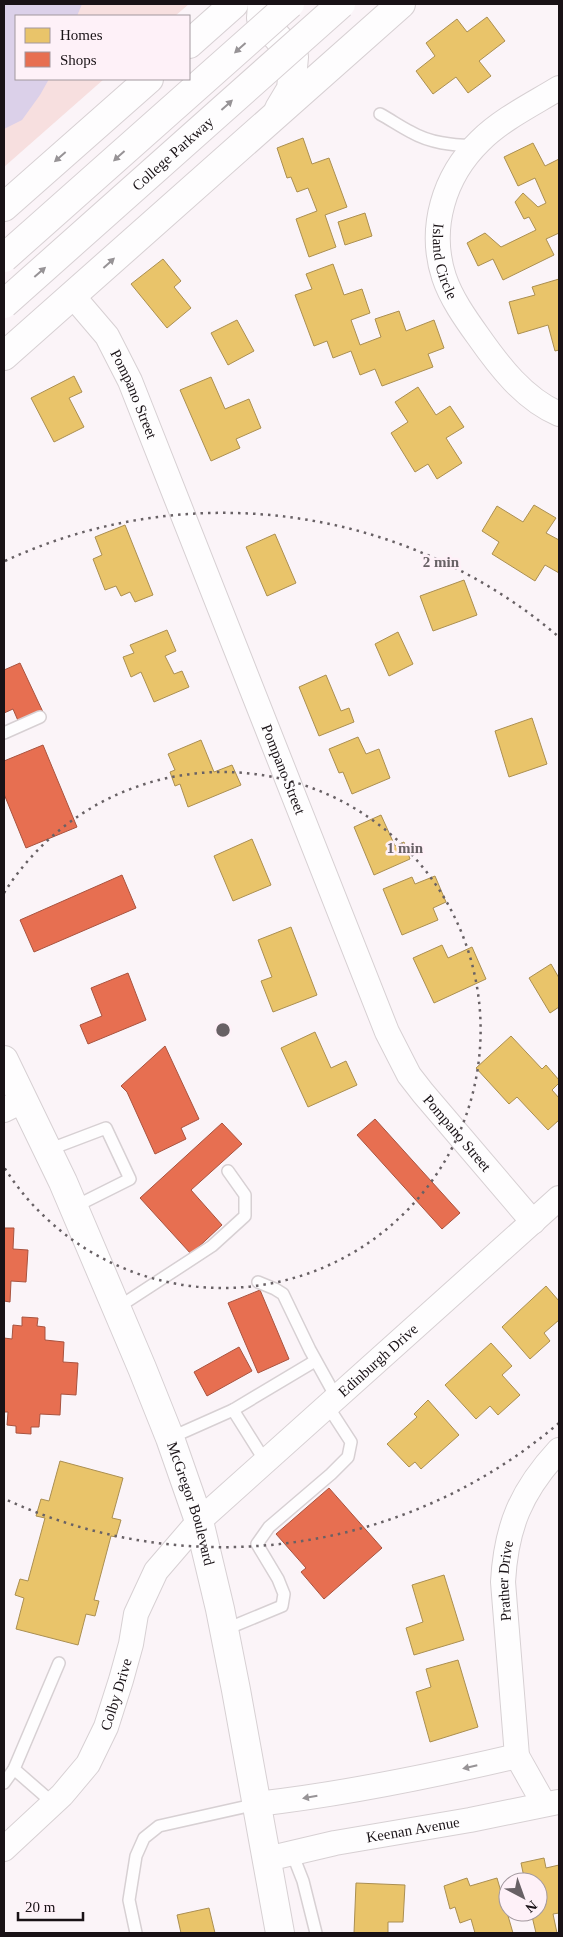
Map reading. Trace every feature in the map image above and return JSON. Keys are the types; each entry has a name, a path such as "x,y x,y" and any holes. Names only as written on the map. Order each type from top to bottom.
{"main road":[{"path":"197,36 234,4"},
{"path":"4,258 290,4"},
{"name":"College Parkway","path":"4,304 341,4"},
{"path":"4,356 401,4"},
{"path":"197,36 227,20 262,11 294,57 291,89 277,114"},
{"path":"294,57 321,56 348,50"},
{"path":"4,207 148,80"},
{"name":"McGregor Boulevard","path":"4,1044 14,1105"},
{"name":"McGregor Boulevard","path":"4,1060 14,1105 48,1150 74,1207 170,1438 198,1521 224,1630 257,1804 280,1856 280,1933"}],"street":[{"name":"Island Circle","path":"559,88 500,124 475,146 450,179 442,203 438,228 438,254 444,277 466,320 494,359 531,397 559,414"},
{"name":"Pompano Street","path":"72,295 107,336 130,381 387,1032 409,1075 533,1222"},
{"name":"Edinburgh Drive","path":"198,1521 559,1198"},
{"name":"Prather Drive","path":"552,1803 517,1756 503,1582 505,1557 517,1509 530,1486 559,1450"},
{"name":"Colby Drive","path":"4,1849 53,1804 88,1764 106,1728 131,1644 136,1614 156,1571 198,1521"},
{"path":"257,1804 302,1799 428,1776 517,1756"},
{"name":"Keenan Avenue","path":"280,1856 335,1843 470,1820 552,1803"}],"lane":[{"path":"380,114 412,133 430,140 451,145 475,146"},
{"path":"4,733 40,717"},
{"path":"48,1150 106,1128 130,1179 74,1207"},
{"path":"117,1308 212,1246 245,1216 245,1195 228,1171"},
{"path":"224,1630 282,1606 284,1594 278,1579 257,1544 269,1527 348,1457 351,1442 283,1294 275,1288 258,1282"},
{"path":"170,1438 233,1410 315,1361"},
{"path":"233,1410 265,1461"},
{"path":"4,1783 14,1769 59,1663"},
{"path":"14,1769 53,1804"},
{"path":"136,1933 130,1900 136,1856 144,1838 159,1826 257,1804"},
{"path":"280,1856 304,1881 316,1933"}],"shaded area":[{"path":"4,4 189,4 176,15 15,15 15,80 103,80 4,167"},
{"path":"4,4 82,4 77,15 15,15 15,80 48,80 22,120 4,129"}],"building: Homes":[{"path":"487,17 505,41 479,61 491,76 468,93 456,77 433,94 416,71 435,56 426,43 457,19 467,32"},
{"path":"303,138 312,164 329,158 347,207 325,215 336,247 309,257 296,219 317,211 308,188 297,192 291,177 287,178 277,148"},
{"path":"533,143 545,166 559,159 559,233 546,239 554,255 503,280 493,259 478,266 467,243 485,233 501,247 536,230 529,217 524,219 515,202 523,193 538,207 546,203 535,178 518,186 504,157"},
{"path":"365,213 372,236 345,245 338,222"},
{"path":"163,259 181,281 174,287 191,308 167,328 131,284"},
{"path":"333,264 344,295 362,289 370,313 351,320 360,345 381,337 375,319 399,311 406,331 434,320 444,348 428,354 433,367 382,386 375,369 360,375 351,351 333,358 327,341 314,346 295,295 312,289 306,274"},
{"path":"559,279 559,350 555,351 548,325 518,334 509,302 535,295 532,287"},
{"path":"237,320 254,351 228,365 211,333"},
{"path":"74,376 82,392 69,398 84,427 54,442 31,398"},
{"path":"211,377 225,409 249,399 261,428 236,439 240,448 211,461 180,390"},
{"path":"418,387 436,415 450,406 464,427 446,438 462,463 437,479 428,464 415,472 391,433 408,422 395,402"},
{"path":"534,505 556,518 546,533 559,540 559,573 545,565 535,581 492,554 499,542 482,531 497,506 523,522"},
{"path":"125,525 153,595 135,602 130,592 121,596 116,586 105,590 93,559 102,555 95,537"},
{"path":"275,534 296,583 267,596 246,547"},
{"path":"464,580 477,615 433,631 420,596"},
{"path":"167,630 176,651 165,656 174,674 182,671 189,687 154,702 141,672 131,677 123,657 134,653 130,645"},
{"path":"398,632 413,664 389,676 375,644"},
{"path":"326,675 341,711 349,708 354,722 319,736 299,687"},
{"path":"532,718 547,764 509,777 495,731"},
{"path":"358,737 366,754 379,749 390,778 352,794 343,772 339,773 329,749"},
{"path":"201,740 214,772 232,765 241,785 188,807 180,784 175,786 170,772 175,770 168,754"},
{"path":"381,815 395,846 404,842 410,859 374,875 354,827"},
{"path":"252,839 271,885 233,901 214,856"},
{"path":"435,876 446,902 433,908 438,920 402,935 383,889 412,877 415,884"},
{"path":"291,927 317,995 273,1012 261,981 272,977 258,940"},
{"path":"442,945 448,958 472,947 486,979 434,1003 413,958"},
{"path":"551,964 559,978 559,1007 550,1013 529,978"},
{"path":"315,1032 331,1068 346,1061 357,1085 308,1107 281,1048"},
{"path":"511,1036 542,1069 546,1065 559,1080 559,1083 552,1090 559,1098 559,1120 548,1130 517,1097 509,1104 476,1068"},
{"path":"546,1286 559,1301 559,1320 544,1333 550,1341 530,1359 502,1327"},
{"path":"491,1343 512,1366 502,1375 520,1395 498,1415 490,1406 476,1419 445,1385"},
{"path":"428,1400 459,1435 421,1469 415,1462 409,1467 387,1444 417,1417 414,1414"},
{"path":"60,1461 123,1478 112,1518 121,1520 116,1537 111,1536 94,1600 99,1601 95,1616 86,1614 78,1645 16,1629 24,1598 15,1595 20,1579 28,1581 45,1518 36,1516 41,1499 49,1501"},
{"path":"444,1575 464,1640 414,1655 406,1628 423,1622 412,1585"},
{"path":"458,1660 478,1727 430,1742 416,1692 431,1687 426,1669"},
{"path":"544,1858 546,1868 559,1865 559,1913 553,1914 557,1933 536,1933 533,1922 548,1922 548,1872 523,1872 521,1863"},
{"path":"467,1878 470,1886 497,1878 498,1922 510,1922 513,1933 475,1933 471,1919 460,1923 455,1907 450,1909 444,1886"},
{"path":"356,1883 405,1885 403,1922 388,1922 388,1933 354,1933"},
{"path":"209,1908 215,1933 181,1933 177,1915"}],"building: Shops":[{"path":"20,663 43,712 19,723 13,709 4,713 4,670"},
{"path":"43,745 77,827 26,848 4,794 4,761"},
{"path":"122,875 136,908 34,952 20,920"},
{"path":"128,973 146,1020 88,1044 80,1025 102,1016 91,988"},
{"path":"165,1046 199,1119 181,1128 186,1139 155,1154 127,1092 121,1086"},
{"path":"375,1119 460,1213 442,1229 357,1135"},
{"path":"222,1123 242,1144 191,1190 222,1225 191,1254 140,1198"},
{"path":"4,1228 14,1228 13,1249 28,1250 26,1282 11,1281 10,1302 4,1301"},
{"path":"260,1290 289,1359 258,1373 228,1303"},
{"path":"22,1317 38,1318 37,1326 45,1327 45,1340 64,1342 63,1362 78,1363 76,1395 61,1394 60,1415 40,1414 39,1427 31,1427 31,1434 16,1433 16,1426 7,1425 8,1412 4,1412 4,1338 12,1339 13,1325 22,1326"},
{"path":"239,1347 252,1371 207,1396 194,1372"},
{"path":"329,1488 382,1548 324,1599 301,1572 306,1568 276,1534"}]}
